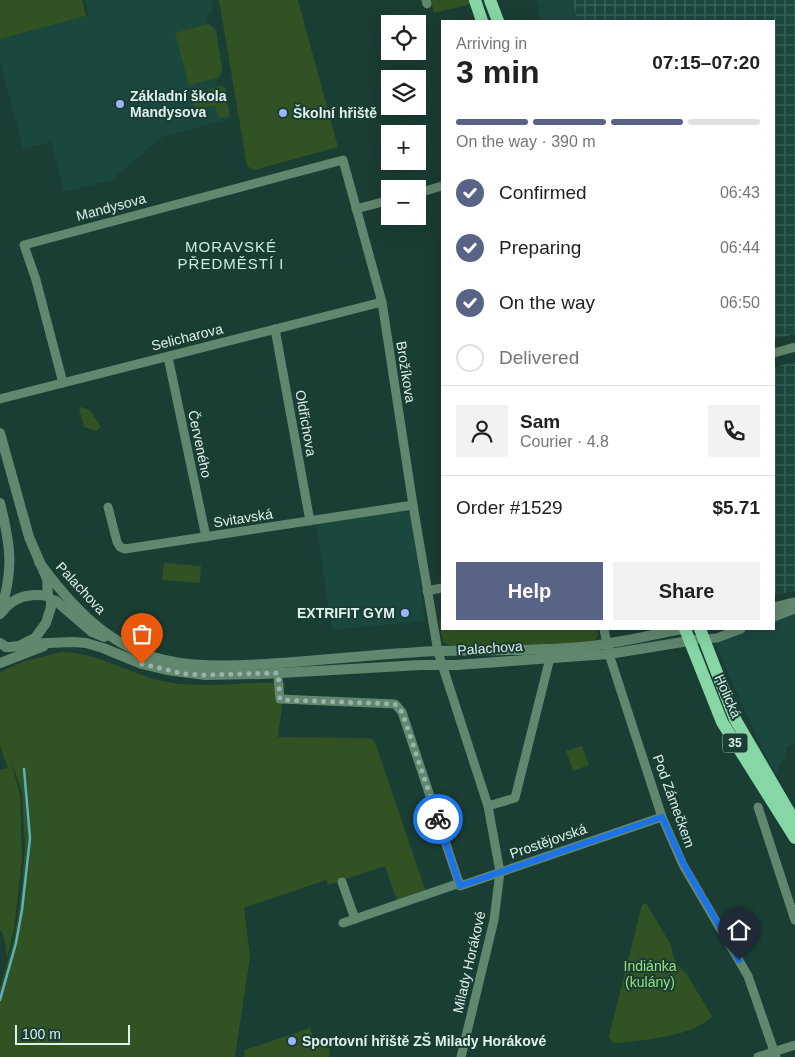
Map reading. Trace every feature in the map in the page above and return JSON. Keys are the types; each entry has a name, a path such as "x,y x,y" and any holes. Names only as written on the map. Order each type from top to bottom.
{"main road":[{"path":"475,0 482,20"},
{"path":"490,0 498,20"},
{"name":"Holická","path":"685,632 722,722 795,838"},
{"name":"Holická","path":"701,634 735,719 795,822"}],"street":[{"name":"Brožíkova","path":"343,160 382,302 438,652"},
{"name":"Mandysova","path":"63,383 36,280 24,245 343,160"},
{"path":"426,191 441,186"},
{"path":"356,209 381,202"},
{"name":"Selicharova","path":"0,399 382,302"},
{"name":"Oldřichova","path":"275,329 310,521"},
{"path":"775,353 795,348"},
{"name":"Červeného","path":"168,356 206,537"},
{"path":"0,433 29,537 47,579 51,608 42,631 35,638 24,644"},
{"path":"0,503 11,561 0,615"},
{"name":"Svitavská","path":"108,507 117,542 122,549 413,505"},
{"name":"Palachova","path":"39,562 76,608 123,645 153,657 187,664 277,668 441,665 550,658 608,649 685,632 701,634"},
{"path":"427,591 441,588"},
{"path":"0,615 17,598 27,596 49,598 56,601 92,632 123,645"},
{"path":"775,608 795,602"},
{"path":"775,617 795,609"},
{"name":"Pod Zámečkem","path":"604,630 608,649 662,817 684,865 748,976 775,1054"},
{"path":"701,634 717,638 738,630"},
{"path":"0,663 56,642"},
{"name":"Palachova","path":"0,653 5,645 56,642 86,643 142,664 185,674 205,675 420,652 608,649"},
{"name":"Milady Horákové","path":"438,652 488,806 500,872 494,920 461,1057"},
{"path":"488,806 515,798 550,658"},
{"path":"277,668 280,699 395,704 402,712 460,884"},
{"path":"758,807 795,920"},
{"name":"Prostějovská","path":"500,872 662,817"},
{"path":"343,922 500,872"},
{"path":"342,882 354,919"},
{"path":"758,1057 775,1054 795,1045"}],"shaded area":[{"name":"Základní škola Mandysova","path":"85,0 212,0 213,10 206,18 207,23 216,30 223,70 222,76 216,80 217,85 222,85 226,88 231,118 162,137 112,180 64,192 51,142 23,149 0,61 0,39 89,15"},
{"path":"537,0 573,0 577,20 541,20"},
{"path":"573,0 795,0 795,334 775,339 775,20 577,20"},
{"path":"795,362 795,591 775,595 775,367"},
{"path":"407,510 411,514 425,621 332,630 316,524"},
{"path":"795,612 795,744 787,747 785,759 779,765 778,776 762,749 716,645 721,636 740,630 775,630 775,619"}],"green space":[{"path":"0,0 82,0 86,16 0,39"},
{"name":"Školní hřiště","path":"219,0 298,0 338,147 254,170 247,166"},
{"path":"431,0 470,0 472,4 434,13"},
{"path":"208,24 216,30 222,70 217,78 189,85 175,33"},
{"path":"221,86 225,88 229,115 219,118 215,105 195,110 191,95"},
{"path":"79,408 90,410 101,427 96,431 84,427"},
{"path":"164,563 201,566 200,583 162,580"},
{"path":"441,619 441,630 597,630 598,636 594,641 543,645 451,646 443,642 439,620"},
{"path":"61,652 88,656 153,679 167,682 196,685 285,683 278,737 365,738 372,739 375,742 426,892 397,901 385,866 328,885 326,880 244,908 250,957 235,1057 0,1057 0,988 14,939 21,896 25,846 22,792 11,762 20,795 22,859 14,929 7,958 4,937 0,929 0,770 8,768 0,746 0,672 25,661"},
{"path":"582,746 589,765 573,771 566,751"},
{"name":"Indiánka (kulány)","path":"646,903 671,945 672,953 680,968 686,973 712,1016 705,1023 681,1033 652,1039 614,1043 609,1036 642,905"},
{"name":"Sportovní hřiště ZŠ Milady Horákové","path":"310,1028 315,1043 331,1039 329,1057 244,1057 245,1050"}],"waterway":[{"path":"0,1000 16,943 22,910 30,838 24,769"}],"way so far":[{"path":"142,664 185,674 278,673 280,699 285,700 395,704 402,712 438,819"}],"place":[{"name":"Základní škola Mandysova","path":"120,104"},
{"name":"Školní hřiště","path":"283,113"},
{"name":"EXTRIFIT GYM","path":"405,613"},
{"name":"Sportovní hřiště ZŠ Milady Horákové","path":"292,1041"}],"district":[{"name":"MORAVSKÉ PŘEDMĚSTÍ I","path":"231,256"}],"route":[{"path":"438,819 460,886 662,817 684,865 739,960"}]}
